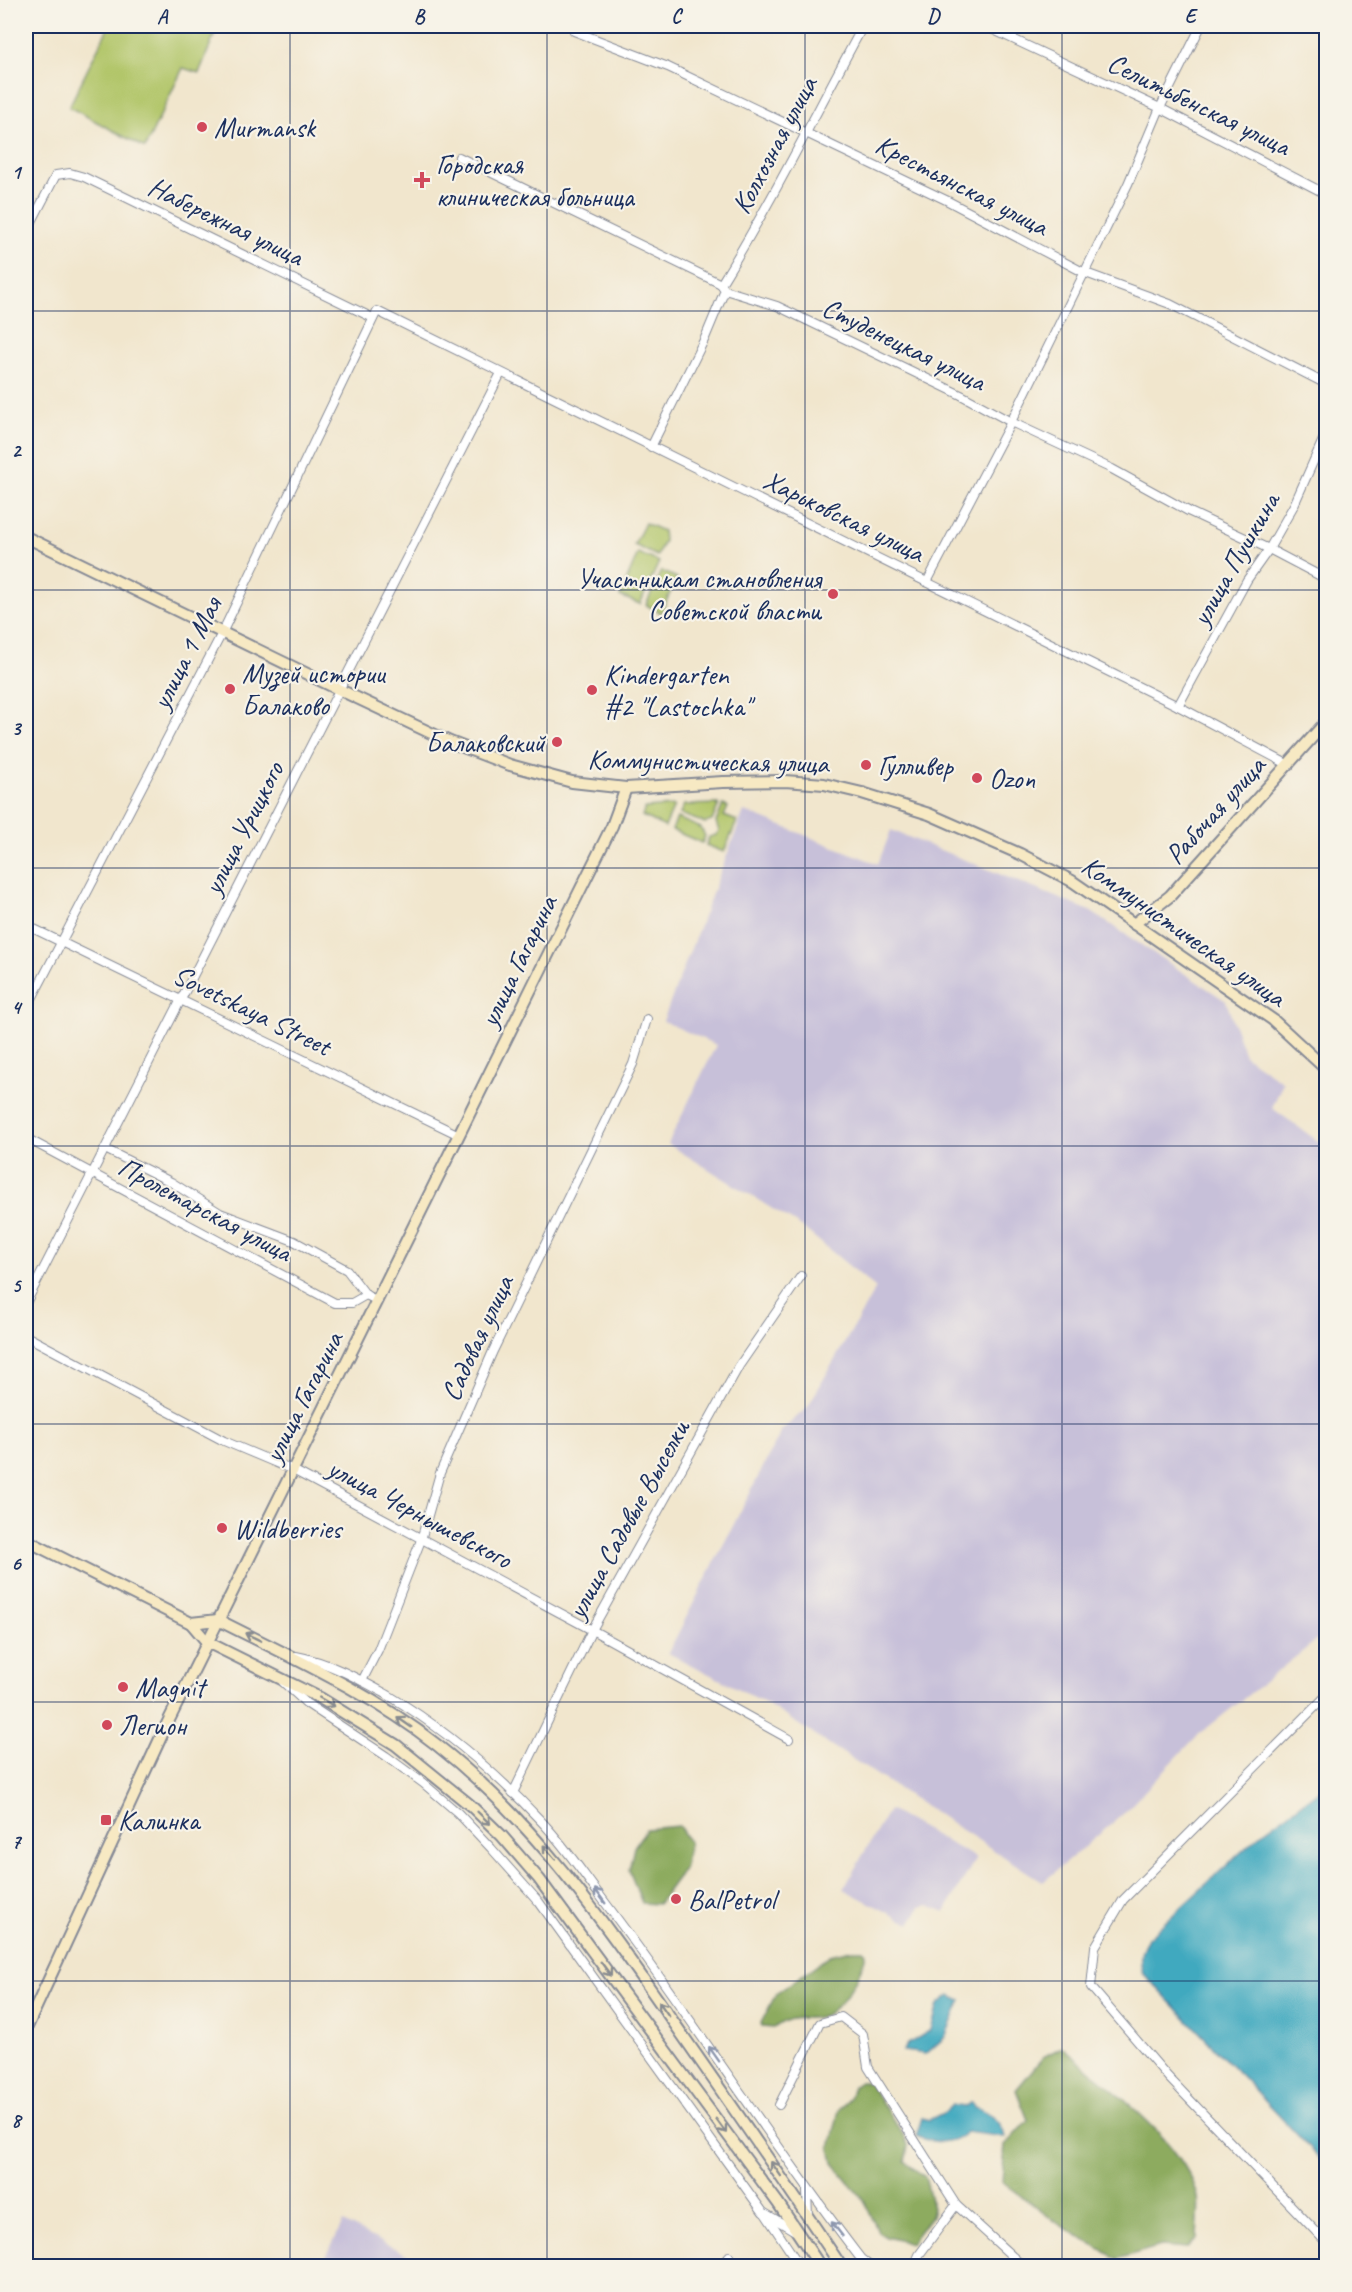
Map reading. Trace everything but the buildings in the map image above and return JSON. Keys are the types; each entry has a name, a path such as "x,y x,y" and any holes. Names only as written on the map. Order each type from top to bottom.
{"main road":[{"name":"Коммунистическая улица","path":"26,537 450,742 510,765 572,782 626,788 723,782 785,781 824,784 929,814 1033,860 1072,881 1273,1020 1326,1069"},
{"name":"Рабочая улица","path":"1134,924 1170,896 1326,722"},
{"name":"улица Гагарина","path":"26,2029 134,1793 207,1642 612,826 626,788"},
{"path":"26,1540 191,1623 207,1642 320,1698 396,1745 462,1798 502,1836 546,1888 820,2266"},
{"path":"191,1623 219,1620 346,1686 393,1714 453,1758 517,1816 549,1853 633,1964 841,2266"}],"street":[{"name":"Колхозная улица","path":"651,447 705,338 723,287 864,26"},
{"name":"Селитьбенская улица","path":"985,26 1160,108 1326,194"},
{"path":"927,582 1011,422 1128,184 1160,108 1201,26"},
{"name":"Крестьянская улица","path":"574,31 668,68 946,200 1083,272 1170,304 1326,384"},
{"name":"Студенецкая улица","path":"459,158 723,287 777,306 961,395 1011,422 1112,469 1190,512 1326,579"},
{"name":"Набережная улица","path":"29,215 56,174 70,173 84,177 375,315"},
{"path":"26,233 29,215"},
{"name":"Харьковская улица","path":"375,315 501,373 927,582 1178,706 1288,765"},
{"name":"улица 1 Мая","path":"26,1010 222,633 375,315"},
{"name":"улица Урицкого","path":"26,1303 501,373"},
{"name":"улица Пушкина","path":"1178,706 1247,580 1269,549 1293,505 1326,434"},
{"name":"Sovetskaya Street","path":"26,925 459,1136"},
{"name":"Садовая улица","path":"363,1680 378,1650 421,1540 440,1473 493,1352 633,1064 647,1019"},
{"name":"Пролетарская улица","path":"26,1138 91,1175 335,1303 352,1303 366,1295"},
{"name":"Пролетарская улица","path":"105,1149 171,1182 220,1213 294,1241 339,1265 347,1270 366,1295 378,1301"},
{"name":"улица Садовые Выселки","path":"513,1793 592,1630 739,1366 801,1276"},
{"name":"улица Чернышевского","path":"26,1336 224,1441 293,1470 592,1630 789,1740"},
{"path":"287,1654 329,1666 363,1680 411,1709 457,1742 543,1822 594,1887 726,2070 807,2189 861,2259 870,2266"},
{"path":"276,1675 306,1703 386,1756 458,1813 539,1902 800,2266"},
{"path":"1326,1696 1124,1900 1095,1947 1091,1987 1168,2077 1326,2242"},
{"path":"779,2105 820,2023 841,2017 863,2034 868,2067 956,2205 1023,2266"},
{"path":"807,2189 808,2218"},
{"path":"914,2266 919,2255 956,2205"},
{"path":"763,2212 798,2233"},
{"path":"721,2266 729,2256"}],"shaded area":[{"path":"744,811 878,864 891,830 1090,911 1226,1001 1245,1056 1283,1082 1272,1108 1326,1147 1326,1627 1323,1635 1197,1736 1122,1815 1043,1882 762,1701 668,1653 782,1430 807,1408 876,1288 803,1228 668,1144 716,1045 663,1021"},
{"path":"889,1810 976,1858 945,1912 929,1905 920,1907 910,1924 843,1889"},
{"path":"343,2222 380,2241 431,2266 322,2266"}],"green space":[{"path":"109,26 218,26 199,73 183,68 145,148 69,107"},
{"path":"645,523 663,531 664,541 657,556 634,545"},
{"path":"638,553 659,562 640,604 620,596"},
{"path":"661,571 677,578 661,613 646,605"},
{"path":"719,804 712,821 705,823 680,814 684,805"},
{"path":"723,805 728,807 724,816 737,821 724,852 706,845 709,837 716,835 719,831 716,822"},
{"path":"674,806 665,827 642,816 645,808"},
{"path":"677,818 701,828 705,836 702,843 672,830"},
{"path":"679,1826 689,1842 684,1869 658,1904 642,1903 629,1870 634,1847 646,1829"},
{"path":"863,1950 866,1953 864,1961 856,1980 836,2007 829,2013 815,2018 788,2020 774,2028 762,2027 761,2023 776,1994 830,1955"},
{"path":"1062,2047 1141,2115 1177,2155 1190,2176 1198,2197 1197,2239 1188,2248 1161,2246 1117,2259 1060,2225 1002,2182 1005,2145 1028,2120 1016,2090 1043,2057"},
{"path":"860,2082 868,2082 904,2136 908,2145 905,2162 925,2177 933,2208 931,2216 911,2243 886,2237 878,2232 865,2202 833,2163 830,2148 839,2110 849,2098 853,2087"}],"water":[{"path":"1326,1786 1326,2165 1143,1973 1141,1959 1143,1947 1148,1938 1265,1830"},
{"path":"950,1995 961,2000 945,2037 926,2054 903,2051 908,2044 931,2030 938,2005"},
{"path":"972,2102 974,2107 990,2114 998,2122 1005,2137 966,2132 955,2139 942,2142 916,2136 922,2118 929,2120 945,2112 952,2105 964,2107"}],"place":[{"name":"Murmansk","path":"202,127"},
{"name":"Городская клиническая больница","path":"422,180"},
{"name":"Участникам становления Советской власти","path":"833,594"},
{"name":"Музей истории Балаково","path":"230,689"},
{"name":"Kindergarten #2 \"Lastochka\"","path":"592,690"},
{"name":"Балаковский","path":"557,742"},
{"name":"Гулливер","path":"866,765"},
{"name":"Ozon","path":"977,778"},
{"name":"Wildberries","path":"222,1528"},
{"name":"Magnit","path":"123,1687"},
{"name":"Легион","path":"107,1725"},
{"name":"Калинка","path":"106,1820"},
{"name":"BalPetrol","path":"676,1899"}]}
